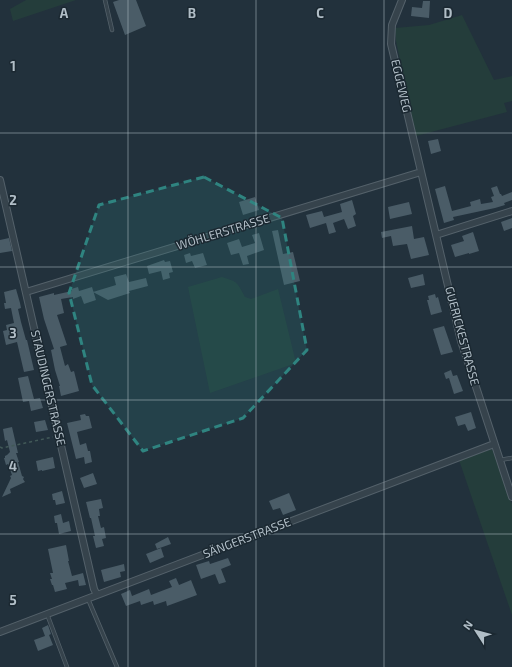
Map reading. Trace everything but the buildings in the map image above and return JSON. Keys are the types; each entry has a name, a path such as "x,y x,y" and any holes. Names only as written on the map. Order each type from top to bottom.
{"street":[{"name":"EGGEWEG","path":"402,0 392,25 392,44 421,172"},
{"name":"GUERICKESTRASSE","path":"421,172 461,341 512,497"},
{"name":"WÖHLERSTRASSE","path":"26,292 421,172"},
{"name":"STAUDINGERSTRASSE","path":"0,180 94,589 97,595"},
{"path":"436,235 512,211"},
{"name":"SÄNGERSTRASSE","path":"0,632 494,444"}],"lane":[{"path":"105,0 112,30"},
{"path":"500,460 512,458"},
{"path":"88,599 116,667"},
{"path":"47,614 67,667"}],"path":[{"path":"0,447 2,448 59,436"}],"highlighted area":[{"path":"204,177 282,218 307,350 243,418 143,451 92,385 69,293 99,205"}],"green space":[{"path":"26,0 76,0 13,21 10,9"},
{"path":"462,15 494,80 512,76 512,101 504,103 507,112 416,136 396,41 395,28 429,25"},
{"path":"222,277 236,283 245,297 251,299 278,289 296,363 210,393 188,287"},
{"path":"492,449 512,504 512,615 459,460"}]}
